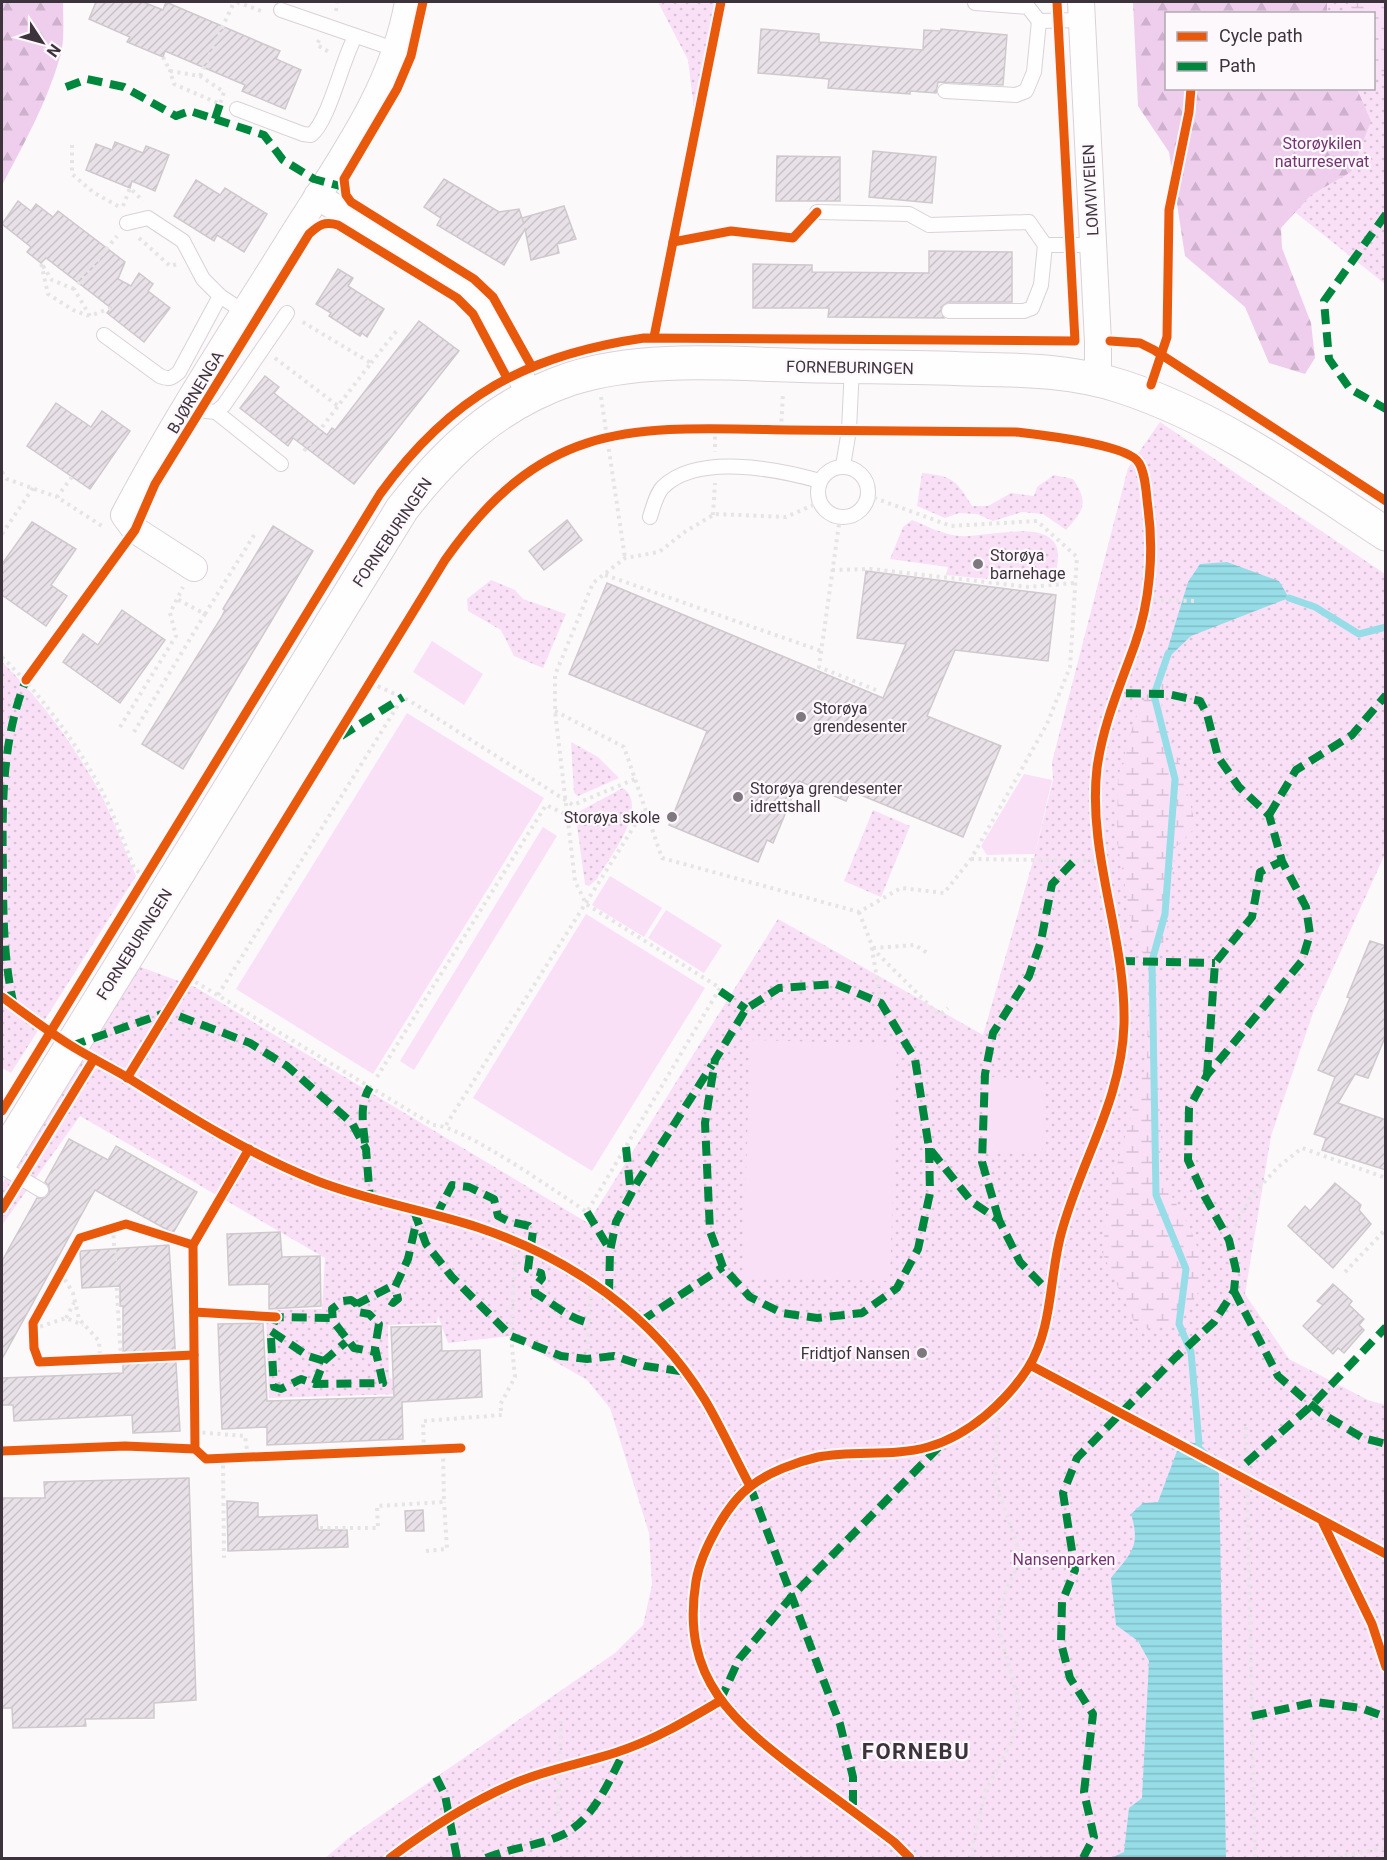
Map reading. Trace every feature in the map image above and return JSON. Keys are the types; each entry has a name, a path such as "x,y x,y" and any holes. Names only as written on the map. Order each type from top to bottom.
{"street":[{"name":"BJØRNENGA","path":"124,515 190,400 380,91 397,50 408,2"},
{"name":"LOMVIVEIEN","path":"1082,11 1098,342 1098,370 1095,379"},
{"path":"317,196 471,292 502,335 530,397"},
{"name":"FORNEBURINGEN","path":"2,1159 402,510 430,473 459,443 491,418 530,397 570,379 644,365 1035,370 1095,379 1179,408 1216,425 1253,446 1386,534"},
{"path":"124,515 135,530 194,568"}],"lane":[{"path":"945,91 1016,95 1026,91 1035,72 1039,21 1028,7 975,3"},
{"path":"281,10 397,50"},
{"path":"1039,21 1082,11"},
{"path":"237,109 303,134 312,135 322,122 346,53 355,37"},
{"path":"817,212 909,214 929,225 1029,222 1045,245 1041,285 1032,308 1024,311 949,311"},
{"path":"126,225 148,218 183,241 203,279 220,296 244,312"},
{"path":"1045,245 1093,245"},
{"path":"104,335 160,376 166,379 172,378 179,372 220,296"},
{"path":"216,412 224,405 287,313"},
{"path":"843,466 849,430 852,366"},
{"path":"190,400 206,411 216,412 280,464"},
{"path":"843,466 863,475 868,485 869,496 865,507 857,514 840,518 826,511 819,502 817,492 820,481 830,470 843,466"},
{"path":"650,517 661,489 680,474 716,467 786,471 820,481"},
{"path":"2,1167 41,1190"}],"path":[{"path":"200,76 235,2 268,14 281,10"},
{"path":"317,45 331,53"},
{"path":"163,57 174,84 220,104 224,92 200,76 170,71"},
{"path":"72,145 72,174 93,192 122,209"},
{"path":"74,289 126,225 170,266 193,260"},
{"path":"90,316 74,289 52,280 41,263 48,294 73,310 90,316 111,308"},
{"path":"287,313 371,363"},
{"path":"304,452 398,329"},
{"path":"263,349 338,406"},
{"path":"781,429 783,382"},
{"path":"705,429 726,429"},
{"path":"770,429 793,430"},
{"path":"620,433 602,437 625,558"},
{"path":"2,472 7,479 57,497 109,531 124,515"},
{"path":"57,497 72,477"},
{"path":"2,534 33,488"},
{"path":"555,711 624,747 662,858 859,912 901,888 944,893 971,859 1047,724 1070,667 1077,557 1037,521 951,526 869,496"},
{"path":"195,968 186,983 218,994 433,1125 445,1125 587,1212 720,988 586,904 575,880 555,711 555,675 593,584 625,558 659,552 715,514 786,517 819,502"},
{"path":"840,518 819,667 876,690"},
{"path":"134,732 256,532"},
{"path":"120,727 176,636 170,613 194,568"},
{"path":"832,570 872,569 1029,586 1075,583"},
{"path":"604,575 821,651"},
{"path":"1147,589 1144,605 1198,601"},
{"path":"177,599 205,614"},
{"path":"2,657 26,680 54,717 97,784 134,868 144,878"},
{"path":"26,680 32,671"},
{"path":"365,692 372,680 404,697 573,805 635,779"},
{"path":"218,994 404,697"},
{"path":"376,1077 546,805 569,816"},
{"path":"445,1125 645,808"},
{"path":"1100,850 1103,872"},
{"path":"971,859 1101,861"},
{"path":"138,887 150,868"},
{"path":"859,912 872,948 881,1003"},
{"path":"872,948 915,945 929,954"},
{"path":"872,948 939,1015 948,1008"},
{"path":"1229,1240 1250,1198 1278,1167 1302,1148 1386,1178"},
{"path":"102,1231 126,1224"},
{"path":"113,1228 121,1359"},
{"path":"1345,1272 1386,1229"},
{"path":"502,1236 528,1245"},
{"path":"424,1450 423,1421 502,1415 500,1405 515,1377 510,1336 516,1241"},
{"path":"63,1268 79,1319 99,1341 95,1360 131,1358"},
{"path":"55,1283 63,1268"},
{"path":"587,1279 605,1290"},
{"path":"587,1279 587,1359"},
{"path":"33,1334 66,1318 75,1302"},
{"path":"33,1334 38,1313"},
{"path":"66,1318 87,1327"},
{"path":"271,1331 271,1338"},
{"path":"985,1414 1001,1400"},
{"path":"973,1858 972,1846 986,1790 1011,1743 1020,1705 997,1623 1007,1587 1022,1558 995,1482 1001,1400"},
{"path":"195,1421 195,1436 245,1436 232,1458 224,1558"},
{"path":"1246,1427 1242,1479 1255,1858"},
{"path":"412,1450 448,1449 444,1502 447,1549 426,1551"},
{"path":"232,1458 260,1456"},
{"path":"1242,1479 1256,1487"},
{"path":"321,1528 378,1528 378,1506 444,1502"},
{"path":"558,1814 561,1718"},
{"path":"550,1770 570,1765"},
{"path":"1330,1858 1386,1848"}],"green space":[{"path":"2,2 63,2 63,30 62,51 49,90 2,185"},
{"path":"658,2 717,2 694,109 688,60"},
{"path":"1133,2 1327,2 1327,12 1165,12 1165,90 1357,90 1371,121 1351,172 1311,195 1281,228 1282,248 1311,323 1315,358 1305,374 1269,363 1245,307 1185,256 1169,152 1138,106"},
{"name":"Storøykilen naturreservat","path":"1239,2 1385,2 1385,284 1216,149 1225,90 1375,90 1375,12 1237,12"},
{"path":"1348,2 1385,2 1385,74 1375,74 1375,12 1350,12"},
{"name":"Nansenparken","path":"1160,422 1385,574 1385,854 1314,1010 1271,1136 1245,1294 1289,1359 1368,1400 1385,1405 1385,1858 325,1858 350,1837 615,1653 643,1625 652,1585 649,1533 610,1408 587,1380 511,1336 448,1343 438,1316 437,1323 388,1325 389,1378 401,1381 401,1394 269,1398 266,1310 322,1309 325,1258 80,1116 2,1225 2,1184 135,965 195,987 588,1223 778,919 983,1035 1035,854 1053,780 1052,762 1128,468"},
{"path":"922,473 941,476 953,481 972,506 988,506 1011,493 1034,496 1037,487 1054,475 1073,479 1083,500 1082,506 1077,517 1066,530 1043,514 1022,512 993,521 977,514 959,513 945,518 917,506"},
{"path":"912,520 942,532 960,536 1018,531 1046,536 1055,543 1058,556 1055,579 991,571 987,579 946,575 948,567 890,559 903,527"},
{"path":"491,580 515,590 523,599 566,614 543,668 514,656 501,630 468,611 467,599"},
{"path":"432,641 483,674 464,705 413,672"},
{"path":"1167,651 1169,657 1161,710 1181,767 1196,827 1175,848 1167,932 1153,971 1161,1139 1159,1174 1190,1228 1201,1257 1202,1286 1179,1324 1138,1330 1102,1252 1112,1182 1147,1060 1149,967 1133,930 1117,841 1118,777 1134,722"},
{"path":"2,662 43,707 79,756 114,822 136,876 11,1073 2,1068"},
{"path":"407,713 544,798 373,1074 236,989"},
{"path":"571,742 598,757 619,778 578,796 574,793"},
{"path":"1024,774 1052,780 1035,854 987,855 981,846"},
{"path":"623,788 630,797 632,808 630,820 610,859 597,879 589,886 585,884 577,825 580,811"},
{"path":"873,810 910,826 881,897 844,881"},
{"path":"543,827 557,836 414,1070 400,1061"},
{"path":"610,876 662,908 644,937 592,905"},
{"path":"666,910 722,945 704,973 648,938"},
{"path":"586,914 705,988 592,1171 473,1098"},
{"path":"750,1040 897,1044 890,1281 743,1277"},
{"path":"987,1077 1045,1079 1042,1152 985,1150"}],"water":[{"path":"1227,562 1279,581 1289,598 1191,636 1169,657 1167,651 1188,582 1200,564"},
{"path":"1189,1443 1199,1443 1208,1452 1219,1474 1226,1858 1111,1858 1124,1852 1129,1808 1142,1798 1149,1661 1138,1641 1116,1625 1111,1578 1132,1549 1135,1534 1131,1514 1143,1503 1158,1502 1177,1451"}],"building":[{"path":"96,2 143,2 163,10 166,2 280,51 276,59 301,70 285,109 242,91 245,85 165,51 163,57 127,42 130,37 89,19"},
{"path":"761,29 819,34 819,42 923,50 924,30 941,31 941,29 1007,35 1003,85 938,82 936,93 910,91 910,94 828,88 829,79 758,73"},
{"path":"115,142 143,153 146,146 169,155 155,191 132,181 130,188 86,170 96,144 112,150"},
{"path":"873,151 936,157 932,203 869,197"},
{"path":"777,156 840,157 840,201 776,201"},
{"path":"444,179 499,212 519,209 522,218 564,206 576,239 557,244 559,253 531,260 525,229 504,265 437,225 441,218 424,207"},
{"path":"196,180 220,195 225,188 267,214 244,252 217,235 214,241 174,216"},
{"path":"18,201 31,211 36,204 53,217 58,211 125,262 118,279 131,286 139,273 153,284 148,291 170,308 144,342 107,313 111,308 46,258 41,263 27,252 31,247 2,224"},
{"path":"929,251 1012,252 1012,302 948,302 941,307 944,318 828,317 829,308 753,308 753,264 812,265 812,272 929,273"},
{"path":"338,269 353,278 348,286 384,309 367,337 362,333 360,336 329,316 331,313 316,304"},
{"path":"419,321 459,351 354,484 293,438 288,446 240,408 265,376 279,387 274,393 327,435 332,428 335,430"},
{"path":"56,403 91,427 102,411 130,431 90,489 27,446"},
{"path":"567,520 582,540 544,570 529,551"},
{"path":"32,522 76,549 51,585 67,596 46,626 2,595 2,564"},
{"path":"273,526 313,551 183,769 142,744 221,618 225,610 223,609"},
{"name":"Storøya grendesenter","path":"866,571 1056,595 1048,661 955,650 927,716 1001,746 963,837 851,791 846,801 799,781 773,843 767,840 758,862 669,825 707,731 569,674 607,583 883,698 906,644 857,638"},
{"path":"122,610 165,640 120,703 63,662 83,634 98,645"},
{"path":"1370,941 1386,946 1386,1035 1368,1078 1355,1074 1338,1103 1386,1120 1386,1170 1322,1150 1326,1138 1314,1134 1335,1077 1318,1070 1350,998 1347,997"},
{"path":"69,1139 108,1160 116,1146 197,1192 173,1233 95,1190 2,1359 2,1261 37,1198 45,1198 49,1194 49,1186 45,1182"},
{"path":"1335,1183 1361,1205 1359,1210 1371,1224 1333,1268 1288,1226 1305,1206 1310,1211"},
{"path":"280,1232 282,1257 320,1256 321,1306 269,1309 269,1284 229,1285 227,1234"},
{"path":"169,1245 180,1431 133,1433 132,1415 14,1421 13,1405 2,1405 2,1378 123,1373 123,1306 120,1306 120,1286 82,1288 80,1251"},
{"path":"1333,1284 1352,1301 1349,1305 1364,1319 1359,1325 1364,1330 1344,1353 1338,1348 1333,1354 1303,1326 1323,1305 1317,1301"},
{"path":"263,1323 267,1401 394,1397 391,1327 441,1326 442,1351 480,1350 482,1397 402,1402 403,1439 267,1445 267,1427 222,1429 218,1324"},
{"path":"189,1478 196,1700 154,1703 154,1718 85,1719 86,1726 13,1728 12,1708 2,1708 2,1498 45,1498 44,1482"},
{"path":"227,1501 258,1503 258,1517 317,1515 318,1530 347,1530 348,1547 228,1551"},
{"path":"423,1510 424,1531 406,1531 405,1511"}],"waterway":[{"path":"1289,598 1315,607 1359,634 1386,627"},
{"path":"1168,654 1154,695 1175,779 1165,914 1152,961 1156,1195 1186,1269 1179,1324 1191,1352 1199,1443"}],"marked path":[{"path":"66,87 87,79 124,87 176,116 190,111 264,135 283,160 314,179 344,187"},
{"path":"215,119 220,104"},
{"path":"1386,214 1324,301 1329,359 1350,389 1386,409"},
{"path":"14,1006 6,957 4,924 3,801 7,751 26,680"},
{"path":"1083,1858 1094,1837 1084,1792 1093,1714 1070,1678 1061,1643 1062,1602 1075,1570 1063,1493 1077,1458 1176,1357 1214,1322 1234,1291 1236,1270 1229,1240 1188,1160 1189,1108 1207,1075 1302,961 1310,934 1306,907 1282,861 1269,815 1239,787 1218,757 1207,714 1200,701 1168,694 1115,693"},
{"path":"1269,815 1296,770 1352,735 1386,695"},
{"path":"341,736 403,697"},
{"path":"999,1220 982,1162 985,1074 993,1033 1029,976 1041,941 1052,884 1074,861"},
{"path":"1207,1075 1215,963 1252,917 1260,872 1282,861"},
{"path":"1120,961 1215,963"},
{"path":"929,1148 930,1193 918,1249 897,1288 862,1313 817,1318 782,1313 750,1297 723,1267 710,1231 705,1123 715,1060 746,1009 779,988 836,984 881,1003 915,1059 929,1148 972,1202 999,1220 1020,1262 1051,1294"},
{"path":"720,991 746,1009"},
{"path":"71,1046 168,1012 250,1043 287,1066 352,1123 366,1149 370,1199"},
{"path":"609,1294 610,1251 616,1222 638,1181 712,1065"},
{"path":"365,1143 363,1107 370,1087"},
{"path":"626,1147 631,1195"},
{"path":"436,1216 452,1185 469,1187 494,1199 498,1216 529,1226 533,1231 528,1269 541,1273 542,1278 535,1287 535,1293 568,1314 589,1323"},
{"path":"414,1211 426,1244 452,1277 511,1336 561,1356 587,1359 614,1356 645,1366 686,1372"},
{"path":"587,1212 610,1250"},
{"path":"390,1301 393,1303 398,1299 395,1287 408,1259 417,1219"},
{"path":"641,1321 723,1267"},
{"path":"271,1338 274,1387 281,1389 301,1379 315,1384 383,1383 375,1348 379,1324 369,1314 358,1312 357,1304 396,1284"},
{"path":"1234,1291 1278,1376 1321,1413 1363,1438 1386,1444"},
{"path":"357,1304 351,1300 343,1301 332,1309 333,1321 354,1348 375,1352"},
{"path":"324,1361 308,1356 271,1331 276,1317 333,1318"},
{"path":"1246,1463 1312,1405 1386,1327"},
{"path":"315,1384 324,1361 346,1342"},
{"path":"720,1701 739,1659 792,1596 940,1446"},
{"path":"750,1486 840,1724 853,1777 853,1811"},
{"path":"1252,1716 1316,1702 1361,1708 1386,1717"},
{"path":"486,1858 553,1839 573,1828 600,1798 625,1750"},
{"path":"436,1777 445,1795 457,1858"}],"cycle path":[{"path":"423,2 411,56 397,89 344,179 346,195 351,202 474,279 493,297 532,367"},
{"path":"654,337 721,2"},
{"path":"2,1111 380,494 407,460 464,406 494,386 527,369 563,356 644,338 1075,341 1057,2"},
{"path":"1151,385 1167,337 1169,210 1189,112 1191,90"},
{"path":"673,242 731,231 793,238 817,212"},
{"path":"26,680 135,530 155,484 309,234 319,226 329,223 338,225 457,298 473,314 507,378"},
{"path":"1110,341 1140,343 1154,350 1386,501"},
{"path":"127,1078 445,560 482,514 519,479 556,456 595,441 637,432 683,429 1016,432 1102,446 1132,456 1139,463 1144,479 1151,542 1149,577 1140,628 1103,736 1097,768 1095,800 1097,832 1119,959 1124,1024 1116,1079 1061,1234 1046,1320 1036,1353 1019,1381 997,1405 971,1426 943,1442 901,1452 818,1457 783,1468 758,1481 742,1494 724,1516 703,1556 696,1581 693,1616 696,1646 705,1672 718,1695 735,1717 756,1737 894,1842 910,1858"},
{"path":"2,997 77,1049 221,1134 292,1171 337,1188 477,1227 545,1255 577,1273 607,1293 635,1316 661,1341 684,1369 711,1410 750,1486"},
{"path":"2,1209 94,1059"},
{"path":"195,1449 193,1245 249,1149"},
{"path":"193,1245 126,1224 80,1238 33,1323 34,1348 39,1362 194,1355"},
{"path":"194,1312 276,1317"},
{"path":"1030,1365 1386,1554"},
{"path":"2,1451 125,1446 195,1449 206,1459 461,1448"},
{"path":"1323,1523 1372,1624 1386,1667"},
{"path":"390,1858 452,1815 485,1797 533,1776 613,1754 639,1744 720,1701"}],"place":[{"name":"Storøya barnehage","path":"978,564"},
{"name":"Storøya grendesenter","path":"801,717"},
{"name":"Storøya grendesenter idrettshall","path":"738,797"},
{"name":"Storøya skole","path":"672,817"},
{"name":"Fridtjof Nansen","path":"922,1353"}],"district":[{"name":"FORNEBU","path":"916,1751"}]}
